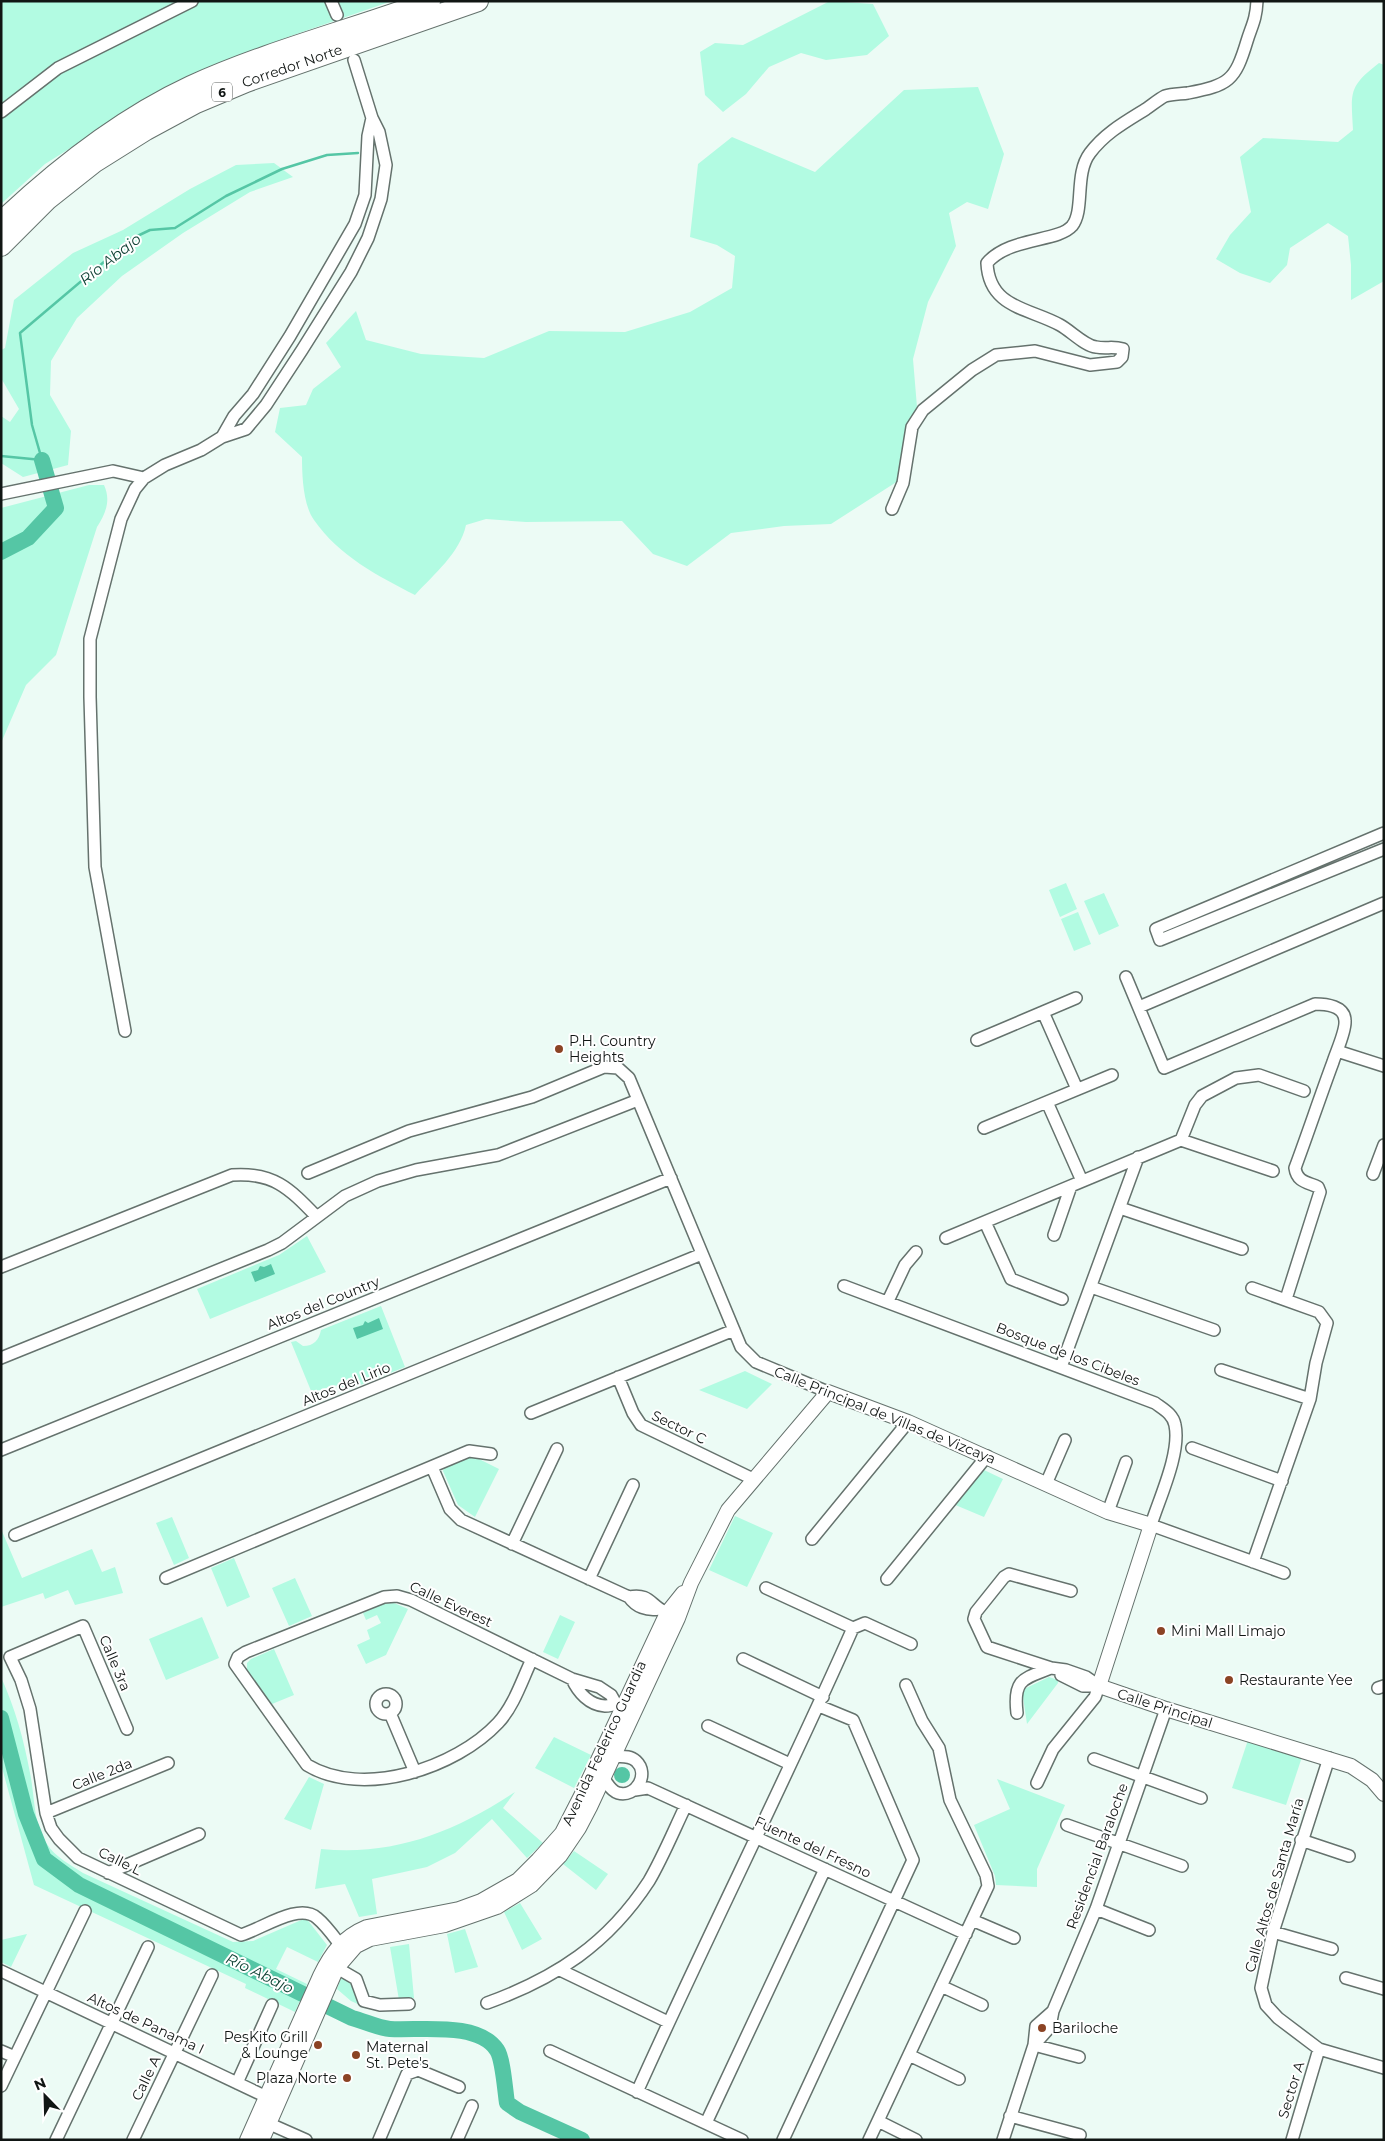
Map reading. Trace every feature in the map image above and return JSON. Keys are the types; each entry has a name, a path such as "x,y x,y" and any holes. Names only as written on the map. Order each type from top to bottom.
{"highway":[{"name":"Corredor Norte","path":"1,222 36,189 84,150 136,116 190,87 239,66 430,1"},
{"name":"Corredor Norte","path":"1,246 47,200 95,162 146,130 196,103 246,82 478,1"}],"street":[{"path":"1,112 58,68 192,1"},
{"path":"331,1 337,16"},
{"path":"892,509 903,483 912,427 923,410 972,370 996,355 1035,351 1061,356 1090,365 1117,362 1122,357 1123,349 1114,346 1095,348 1059,325 1004,300 987,278 987,263 995,254 1011,246 1060,233 1071,226 1078,213 1078,194 1082,169 1089,154 1112,130 1165,96 1216,87 1235,76 1256,21 1257,1"},
{"path":"125,1031 95,866 90,639 121,518 135,489 144,478 165,465 201,450 222,437 246,429 266,405 347,279 368,238 381,199 386,171 380,132 372,118 354,60"},
{"path":"222,437 290,336 356,224 366,186 368,136 372,118"},
{"path":"1,494 113,471 144,478"},
{"path":"1380,834 1383,849 1240,909 1160,940 1156,929 1234,898 1380,834"},
{"path":"1305,867 1311,879"},
{"path":"1234,898 1240,909"},
{"path":"1139,1007 1384,903"},
{"path":"1126,977 1164,1068 1315,1004 1326,1004 1336,1007 1343,1014 1346,1021 1337,1051 1295,1168 1296,1176 1300,1181 1318,1187 1320,1192 1286,1300"},
{"path":"977,1040 1076,998"},
{"path":"1044,1012 1077,1089"},
{"path":"1337,1051 1384,1066"},
{"name":"Calle Principal de Villas de Vizcaya","path":"308,1173 409,1131 532,1097 604,1067 618,1068 630,1078 741,1347 756,1362 908,1422 1108,1512 1284,1573"},
{"path":"984,1128 1112,1075"},
{"path":"1181,1140 1195,1105 1202,1096 1236,1078 1259,1075 1304,1091"},
{"path":"1,1358 268,1250 345,1196 378,1181 416,1170 498,1155 638,1100"},
{"path":"1047,1102 1076,1183 1054,1235"},
{"path":"946,1238 1181,1140 1273,1171"},
{"path":"1373,1174 1384,1145"},
{"path":"1061,1367 1138,1157"},
{"path":"1110,1169 1132,1173"},
{"path":"1,1267 232,1175 253,1174 278,1182 294,1194 316,1216"},
{"name":"Altos del Country","path":"1,1450 671,1178"},
{"path":"1120,1208 1242,1249"},
{"path":"985,1222 1011,1279 1062,1299"},
{"path":"888,1301 905,1265 916,1252"},
{"name":"Altos del Lirio","path":"15,1535 702,1254"},
{"name":"Bosque de los Cibeles","path":"844,1286 888,1301 1154,1403 1168,1412 1175,1424 1173,1458 1151,1526"},
{"path":"1091,1287 1214,1330"},
{"path":"1252,1288 1319,1312 1327,1323 1316,1363 1310,1399 1253,1562"},
{"path":"531,1413 734,1330"},
{"path":"1221,1370 1310,1399"},
{"name":"Sector C","path":"618,1377 633,1413 641,1425 753,1479"},
{"name":"Avenida Federico Guardia","path":"607,1754 618,1705 668,1613 691,1583 728,1510 828,1392"},
{"path":"812,1539 908,1422"},
{"path":"1046,1484 1065,1440"},
{"path":"1192,1448 1282,1481"},
{"path":"512,1544 557,1449"},
{"path":"166,1578 469,1451 491,1454"},
{"path":"887,1579 987,1456"},
{"path":"1108,1512 1126,1462"},
{"path":"432,1467 450,1509 461,1520 629,1597 633,1603 641,1608 668,1613"},
{"path":"589,1579 632,1485"},
{"name":"Calle Principal","path":"1151,1526 1099,1686 1166,1709 1351,1766 1372,1780 1384,1794"},
{"path":"1037,1783 1054,1749 1095,1697 1099,1686 1083,1686 1051,1668 987,1647 974,1619 976,1612 1008,1574 1071,1591"},
{"path":"766,1588 852,1628 866,1623 911,1644"},
{"name":"Calle Everest","path":"415,1772 357,1779 320,1773 307,1765 235,1664 238,1657 246,1652 384,1596 397,1596 412,1600 572,1679 599,1687 611,1695 618,1705 634,1712"},
{"name":"Avenida Federico Guardia","path":"247,2140 263,2121 329,1975 328,1958 343,1949 355,1932 368,1927 459,1909 481,1901 507,1895 562,1833 607,1754 634,1712 668,1613"},
{"name":"Calle 3ra","path":"10,1657 83,1626 127,1729"},
{"path":"637,2092 755,1836 821,1701 852,1628"},
{"name":"Calle L","path":"10,1657 26,1696 39,1758 46,1813 51,1828 68,1850 108,1873 241,1935 301,1911 309,1912 323,1923 343,1949"},
{"path":"390,1713 415,1772 447,1760 473,1745 499,1722 515,1696 532,1659"},
{"path":"743,1659 853,1720 913,1860 783,2140"},
{"path":"1017,1713 1015,1696 1017,1686 1023,1679 1051,1668"},
{"path":"869,2140 988,1886 986,1876 950,1800 939,1748 922,1721 906,1686"},
{"name":"Residencial Baraloche","path":"1034,2045 1050,2027 1053,2011 1096,1908 1166,1709"},
{"path":"708,1726 790,1764"},
{"path":"597,1774 612,1790 619,1793 648,1788 640,1766 634,1759 607,1754"},
{"name":"Calle Altos de Santa María","path":"1329,1758 1301,1840 1273,1932 1261,1979 1263,1996 1266,2005 1278,2018 1319,2050 1353,2061 1383,2066"},
{"path":"1094,1759 1201,1798"},
{"name":"Calle 2da","path":"46,1813 168,1764"},
{"path":"635,1790 640,1783 642,1775"},
{"name":"Fuente del Fresno","path":"648,1788 966,1934"},
{"path":"487,2003 524,1990 560,1970 595,1945 628,1909 649,1880 686,1805"},
{"path":"1067,1825 1182,1866"},
{"path":"108,1873 199,1834"},
{"path":"1301,1840 1349,1856"},
{"path":"135,1886 130,1873 137,1861"},
{"path":"706,2123 825,1869"},
{"path":"1096,1908 1149,1930"},
{"path":"1,2086 85,1911"},
{"path":"972,1920 1014,1938"},
{"path":"1273,1932 1332,1949"},
{"path":"56,2140 148,1947"},
{"path":"560,1970 668,2022"},
{"name":"Altos de Panama I","path":"1,1971 272,2099"},
{"path":"329,1975 356,1979 364,2001 380,2005 409,2004"},
{"name":"Calle A","path":"133,2140 212,1976"},
{"path":"1346,1978 1384,1990"},
{"path":"941,1986 982,2005"},
{"path":"237,2083 272,2004"},
{"path":"1003,2140 1034,2045 1079,2057"},
{"name":"Sector A","path":"1292,2140 1319,2050"},
{"path":"1,2051 15,2057"},
{"path":"550,2051 742,2140"},
{"path":"909,2055 959,2079"},
{"path":"379,2140 407,2074 411,2071 418,2070 459,2087"},
{"path":"457,2140 472,2106"},
{"path":"1010,2116 1080,2135"},
{"path":"263,2121 306,2140"},
{"name":"Avenida Federico Guardia","path":"262,2140 263,2121"},
{"path":"878,2121 916,2140"}],"shaded area":[{"path":"1,1 392,1 285,38 176,82 45,164 1,204"},
{"path":"830,1 873,4 889,36 867,55 826,60 801,53 769,67 746,94 723,112 705,95 700,52 715,43 743,45"},
{"path":"1379,63 1384,65 1384,281 1351,300 1351,265 1348,236 1328,223 1290,248 1287,265 1270,283 1240,273 1216,259 1230,235 1251,212 1240,157 1263,138 1338,142 1353,130 1352,98 1357,85"},
{"path":"978,87 1004,154 988,209 967,202 949,213 956,246 928,302 913,359 917,407 905,431 898,481 831,524 784,526 731,533 687,566 653,554 622,521 526,522 486,519 466,525 463,535 452,554 415,595 347,555 324,533 310,514 305,498 302,457 275,432 280,408 306,405 313,389 341,367 326,343 356,311 366,340 421,354 484,358 549,331 625,332 690,312 732,288 735,256 717,245 690,237 698,164 732,137 815,172 904,90"},
{"path":"274,163 293,177 250,192 183,233 122,276 77,318 51,361 50,395 71,431 68,465 23,477 1,463 1,416 10,422 19,409 1,378 1,350 5,348 14,300 73,253 123,230 190,189 236,165"},
{"path":"89,485 104,485 107,496 105,512 97,527 56,655 26,685 1,743 1,508"},
{"path":"1066,883 1077,909 1060,917 1049,890"},
{"path":"1104,893 1119,926 1099,935 1084,901"},
{"path":"1078,912 1091,944 1074,951 1061,919"},
{"path":"307,1236 326,1272 210,1319 197,1289 279,1255"},
{"path":"271,1264 275,1274 255,1282 251,1272 258,1270 260,1266 264,1267"},
{"path":"381,1306 405,1367 348,1390 339,1386 330,1386 323,1392 320,1401 316,1403 291,1342 296,1341 303,1346 313,1344 319,1337 321,1330"},
{"path":"379,1318 383,1329 357,1339 353,1328 363,1325 365,1321 368,1323"},
{"path":"745,1371 772,1384 747,1409 699,1390"},
{"path":"473,1456 499,1469 475,1517 458,1505 443,1471 445,1466"},
{"path":"984,1470 1003,1479 984,1517 953,1504"},
{"path":"735,1516 773,1533 747,1587 709,1570"},
{"path":"172,1517 189,1558 174,1565 156,1523"},
{"path":"1,1529 22,1578 92,1549 102,1572 115,1567 123,1593 75,1605 68,1590 45,1599 43,1593 1,1607"},
{"path":"234,1558 250,1597 227,1607 211,1568"},
{"path":"295,1578 312,1616 289,1626 272,1588"},
{"path":"394,1603 408,1609 386,1655 366,1664 357,1645 370,1639 367,1630 381,1623 377,1615 366,1620 363,1613 383,1604"},
{"path":"560,1615 575,1622 558,1659 543,1652"},
{"path":"202,1617 219,1658 166,1680 149,1639"},
{"path":"274,1649 294,1695 272,1704 247,1670 247,1663 251,1659"},
{"path":"1,1677 11,1700 22,1736 39,1828 50,1849 83,1873 233,1942 253,1941 306,1918 327,1945 318,1962 287,1947 276,1969 307,1984 295,2012 245,1988 246,1984 34,1885 1,1764"},
{"path":"1049,1677 1058,1680 1058,1683 1027,1724 1022,1690"},
{"path":"554,1737 591,1755 574,1788 535,1768"},
{"path":"1248,1740 1302,1757 1286,1805 1232,1788"},
{"path":"622,1767 628,1769 630,1775 628,1781 622,1783 616,1781 614,1775 616,1769"},
{"path":"309,1777 324,1784 311,1830 284,1819"},
{"path":"997,1779 1065,1805 1037,1869 1037,1887 996,1885 995,1876 974,1825 1010,1809"},
{"path":"515,1792 503,1808 543,1843 527,1858 492,1819 455,1853 427,1867 372,1879 377,1914 359,1917 345,1884 315,1889 321,1849 373,1849 398,1845 422,1838 469,1819"},
{"path":"574,1851 608,1874 596,1890 563,1864"},
{"path":"520,1903 542,1939 522,1950 504,1912"},
{"path":"465,1929 478,1967 455,1973 447,1934"},
{"path":"27,1934 11,1967 1,1962 1,1940"},
{"path":"409,1944 414,1998 399,2000 390,1947"},
{"path":"341,1978 354,1981 360,2005 351,2001 337,1989"}],"waterway":[{"name":"Río Abajo","path":"1,456 42,460 32,425 20,333 131,239 150,230 175,228 226,196 282,169 327,155 358,153"},
{"name":"Río Abajo","path":"1,552 28,538 56,508 42,460"},
{"name":"Río Abajo","path":"1,1718 26,1814 44,1859 79,1885 352,2018 390,2029 447,2029 462,2031 488,2041 499,2054 507,2103 520,2112 582,2140"}],"place":[{"name":"P.H. Country Heights","path":"559,1049"},
{"name":"Mini Mall Limajo","path":"1161,1631"},
{"name":"Restaurante Yee","path":"1229,1680"},
{"name":"Bariloche","path":"1042,2028"},
{"name":"PesKito Grill & Lounge","path":"318,2045"},
{"name":"Maternal St. Pete's","path":"356,2055"},
{"name":"Plaza Norte","path":"347,2078"}]}
